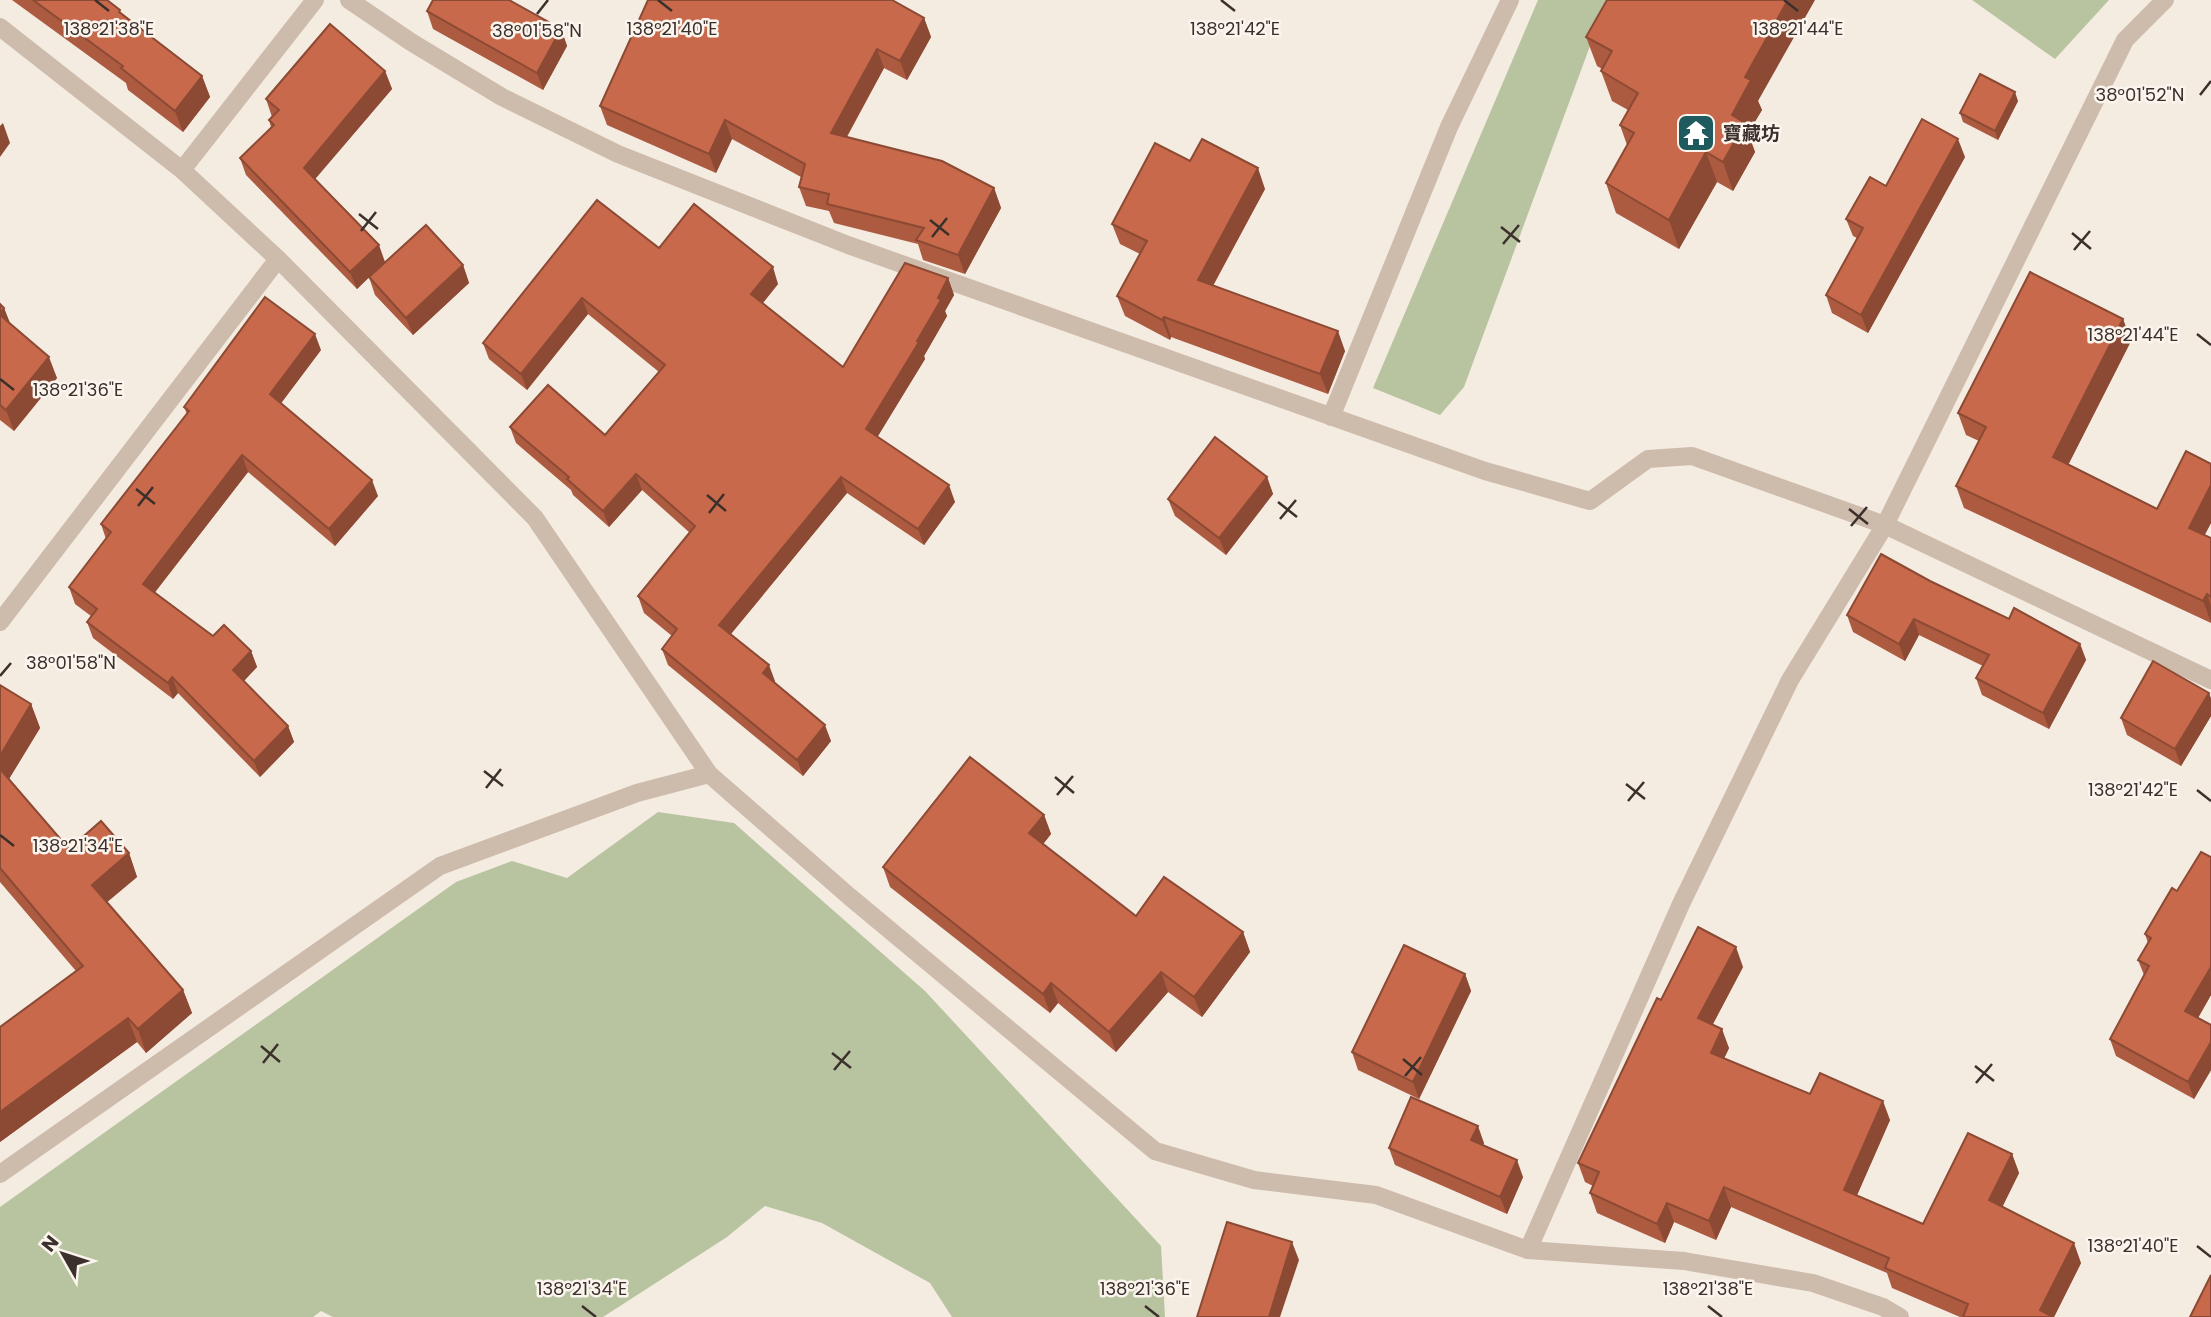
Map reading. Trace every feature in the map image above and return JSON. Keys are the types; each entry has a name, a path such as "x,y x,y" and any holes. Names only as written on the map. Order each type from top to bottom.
{"street":[{"path":"182,170 316,0"},
{"path":"349,0 411,42 502,97 618,154 848,245 1485,471 1590,501 1648,459 1692,456 1885,525 2211,680"},
{"path":"1331,416 1449,127 1510,0"},
{"path":"1528,1250 1681,904 1790,680 1885,525 2125,40 2165,0"},
{"path":"0,27 182,170 278,259 535,519 709,774 849,897 1155,1151 1254,1180 1376,1195 1528,1250 1685,1261 1812,1283 1883,1307 1900,1317"},
{"path":"0,622 278,259"},
{"path":"0,1174 440,866 637,793 709,774"}],"green space":[{"path":"1538,0 1607,0 1464,387 1440,415 1373,388"},
{"path":"1972,0 2109,0 2055,59"},
{"path":"658,812 734,823 925,991 1161,1246 1165,1317 952,1317 930,1283 822,1223 765,1206 727,1237 603,1317 333,1317 321,1311 313,1317 0,1317 0,1207 456,882 512,861 567,878"}],"building":[{"path":"33,0 107,0 202,76 175,111 121,68 123,66"},
{"path":"433,0 509,0 561,29 537,73 427,11"},
{"path":"648,0 892,0 924,18 900,61 877,49 831,133 942,161 994,188 958,255 916,240 924,228 827,204 829,194 799,187 805,164 725,120 709,154 600,106"},
{"name":"寶藏坊","path":"1607,0 1788,0 1745,77 1751,80 1732,115 1745,123 1723,162 1706,152 1669,220 1606,183 1634,133 1620,125 1638,93 1601,71 1612,51 1586,37"},
{"path":"330,24 385,71 304,168 379,245 350,272 240,158 274,125 269,120 279,110 266,99"},
{"path":"1980,74 2015,92 1995,131 1960,113"},
{"path":"1922,119 1958,139 1861,315 1826,295 1863,228 1846,219 1870,177 1886,186"},
{"path":"1202,139 1258,168 1198,280 1338,331 1320,374 1164,317 1162,320 1117,296 1147,241 1112,224 1155,143 1190,161"},
{"path":"597,200 659,248 694,204 773,267 751,294 843,367 905,263 948,278 938,298 941,300 917,341 919,342 866,429 949,485 918,529 841,477 719,625 769,665 763,673 825,725 797,760 662,649 677,629 638,596 695,526 636,474 603,511 567,479 569,477 510,427 548,385 605,435 665,365 582,298 521,374 483,343"},
{"path":"426,225 463,265 406,318 369,277"},
{"path":"2030,272 2123,319 2053,457 2157,509 2186,451 2211,464 2211,485 2189,528 2211,538 2211,597 2207,594 2203,601 1956,486 1986,427 1958,413"},
{"path":"265,297 315,334 270,394 372,480 329,529 242,455 143,584 213,636 224,625 251,651 233,670 288,726 254,761 172,677 168,683 87,622 97,609 69,587 111,532 101,524 189,411 184,407"},
{"path":"0,315 49,357 6,410 0,405"},
{"path":"1215,437 1267,477 1219,538 1168,499"},
{"path":"1881,554 2009,619 2014,608 2080,644 2043,713 1976,678 1989,655 1914,619 1899,644 1847,615"},
{"path":"2153,661 2209,693 2175,749 2121,718"},
{"path":"0,685 31,704 0,756"},
{"path":"970,757 1044,815 1029,833 1136,916 1164,877 1243,932 1194,997 1161,972 1109,1032 1051,983 1043,994 883,867"},
{"path":"0,769 69,849 101,821 129,853 92,885 183,990 138,1029 128,1018 0,1112 0,1027 83,966 0,868"},
{"path":"2201,852 2211,857 2211,967 2185,1011 2211,1025 2211,1042 2188,1082 2110,1039 2149,966 2138,960 2151,938 2145,934 2172,888 2177,891"},
{"path":"1698,927 1736,947 1698,1018 1722,1029 1711,1053 1810,1094 1820,1073 1883,1101 1844,1190 1923,1224 1968,1133 2012,1154 1989,1200 2074,1243 2040,1310 2053,1317 1963,1317 1968,1304 1885,1268 1889,1258 1724,1187 1709,1221 1667,1203 1657,1224 1590,1193 1599,1172 1578,1163 1657,998 1661,1000"},
{"path":"1404,945 1465,974 1413,1082 1352,1052"},
{"path":"1411,1097 1478,1126 1471,1140 1517,1160 1500,1197 1389,1148"},
{"path":"1227,1222 1292,1242 1269,1317 1197,1317"},
{"path":"2211,1275 2211,1317 2190,1317"}],"place":[{"name":"寶藏坊","path":"1696,133"}]}
